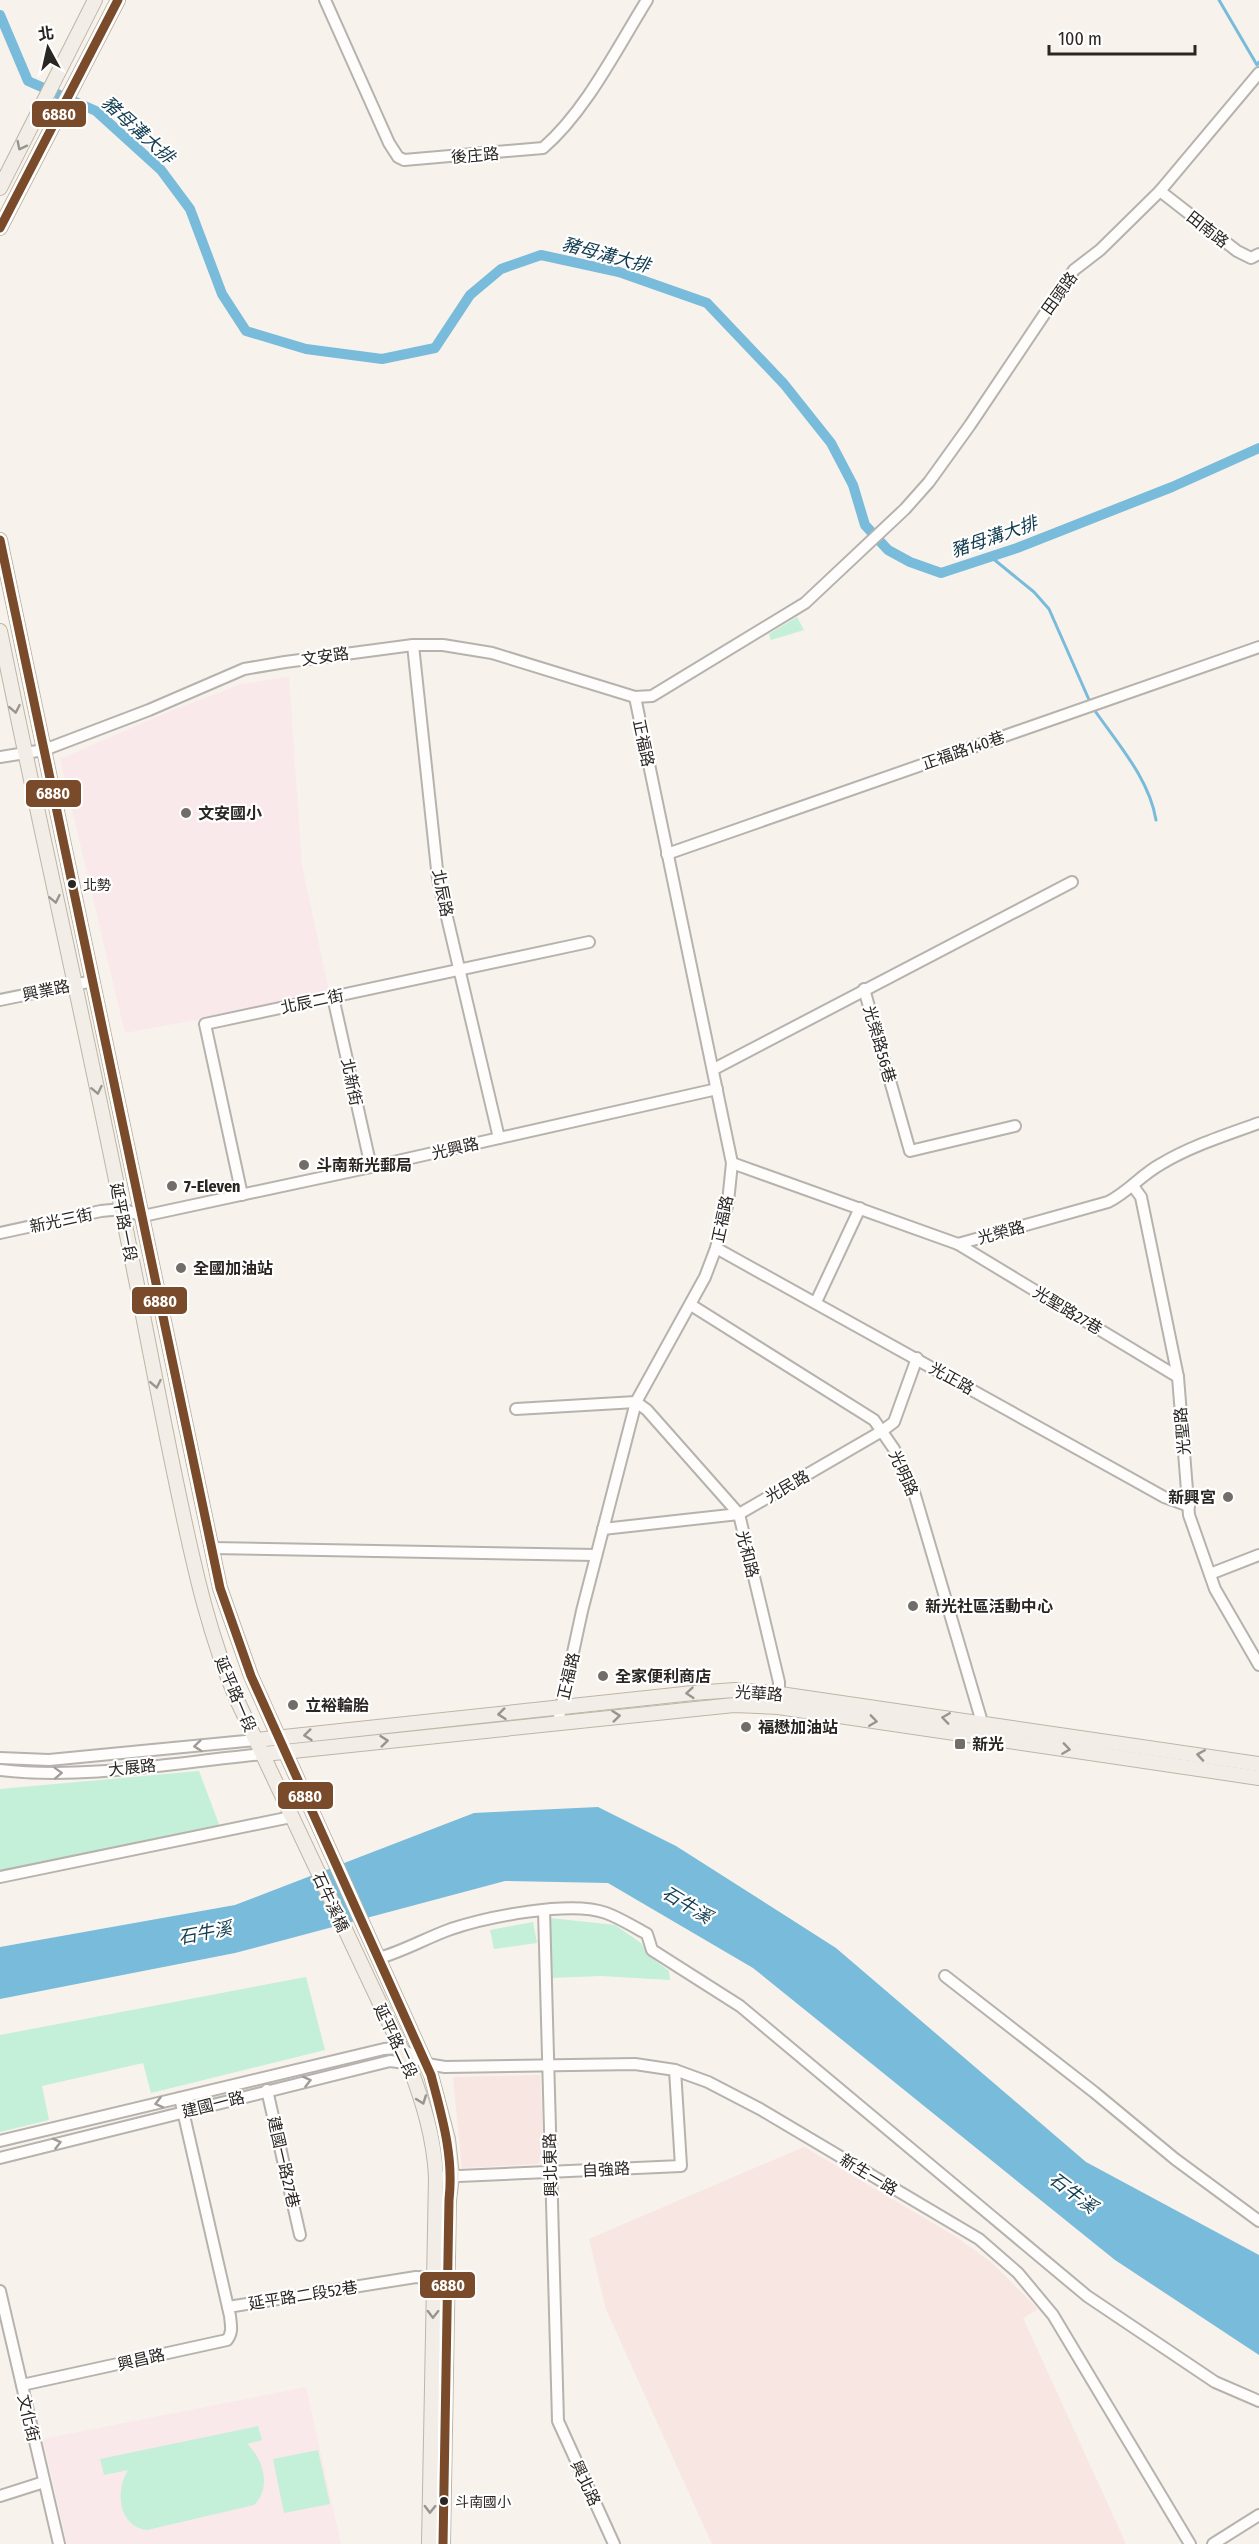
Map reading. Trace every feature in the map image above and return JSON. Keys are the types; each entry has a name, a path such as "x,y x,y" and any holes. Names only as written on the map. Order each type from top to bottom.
{"main road":[{"path":"0,188 95,0"},
{"path":"0,228 118,0"},
{"name":"延平路一段","path":"0,540 220,1588 251,1676 318,1827"},
{"name":"延平路一段","path":"0,631 24,755 122,1209 192,1555 217,1647 232,1689 299,1834"},
{"path":"148,1343 169,1339"},
{"path":"172,1464 194,1460"},
{"name":"光華路","path":"256,1740 735,1690 779,1701 985,1738 1259,1764"},
{"name":"光華路","path":"264,1754 711,1706 779,1701 982,1723 1259,1778"},
{"name":"石牛溪橋","path":"318,1827 380,1960"},
{"name":"石牛溪橋","path":"299,1834 363,1970"},
{"name":"延平路二段","path":"380,1960 427,2064 448,2139 452,2176 441,2278"},
{"name":"延平路二段","path":"363,1970 409,2065 425,2106 434,2149 441,2278 437,2485 429,2544"},
{"name":"延平路二段","path":"437,2485 443,2544"}],"street":[{"name":"後庄路","path":"325,0 389,143 398,157 404,160 543,148 557,136 590,90 647,0"},
{"name":"田頭路","path":"634,697 652,696 805,603 882,532 929,482 1074,270 1100,250 1160,191 1259,73"},
{"name":"田南路","path":"1160,191 1237,251 1251,258 1259,254"},
{"path":"0,195 15,200"},
{"name":"文安路","path":"0,758 44,750 160,706 244,669 413,645 443,645 492,653 634,697"},
{"name":"北辰路","path":"413,645 438,879 499,1138"},
{"name":"正福路140巷","path":"667,854 1259,647"},
{"name":"正福路","path":"558,1722 596,1555 636,1402 691,1305 716,1248 728,1202 732,1162 634,697"},
{"name":"光榮路56巷","path":"1015,1126 910,1151 864,989 1072,882"},
{"name":"北辰二街","path":"242,1195 205,1024 589,942"},
{"name":"興業路","path":"0,1000 93,981"},
{"path":"714,1069 864,989"},
{"name":"北新街","path":"333,997 371,1167"},
{"name":"光興路","path":"143,1216 717,1089"},
{"name":"光榮路","path":"732,1162 958,1244 1108,1202 1122,1196 1159,1165 1191,1148 1259,1123"},
{"name":"光聖路","path":"1132,1186 1140,1197 1178,1377 1189,1515 1215,1589 1259,1665"},
{"path":"816,1302 860,1208"},
{"path":"122,1209 143,1216"},
{"name":"新光三街","path":"0,1233 101,1211 122,1209"},
{"name":"光聖路27巷","path":"958,1244 1178,1377"},
{"name":"光正路","path":"716,1248 1155,1492 1188,1506"},
{"name":"光明路","path":"691,1305 874,1420 882,1431 894,1449 914,1492 985,1738"},
{"name":"光民路","path":"603,1529 739,1514 894,1422 917,1358"},
{"path":"516,1409 636,1402"},
{"name":"光和路","path":"636,1402 647,1410 739,1514 779,1701"},
{"path":"212,1548 596,1555"},
{"path":"1210,1574 1259,1555"},
{"name":"大展路","path":"0,1758 49,1760 256,1740"},
{"name":"大展路","path":"0,1770 35,1774 74,1773 264,1754"},
{"path":"0,1877 291,1817"},
{"path":"380,1960 453,1929 522,1912 544,1910 605,1912 647,1934 652,1950 740,2006 1087,2296 1215,2382 1259,2400"},
{"name":"興北東路","path":"544,1910 558,2421"},
{"path":"945,1976 1094,2092 1175,2159 1259,2221"},
{"name":"新生一路","path":"400,2048 427,2064 445,2067 635,2064 675,2070 708,2082 760,2109 959,2226 997,2253 1038,2294 1053,2315 1190,2544"},
{"name":"建國一路","path":"0,2141 384,2049 400,2048"},
{"name":"建國一路","path":"0,2158 390,2061 409,2065 427,2064"},
{"name":"自強路","path":"436,2177 681,2166 675,2070"},
{"name":"建國一路27巷","path":"267,2090 300,2235"},
{"name":"延平路二段52巷","path":"180,2098 228,2307 416,2277 441,2278"},
{"name":"文化街","path":"0,2291 59,2544"},
{"name":"興昌路","path":"22,2385 227,2340 232,2332 228,2307"},
{"name":"興北路","path":"558,2421 614,2544"},
{"path":"0,2496 44,2482"},
{"path":"1213,2544 1259,2515"}],"shaded area":[{"name":"文安國小","path":"289,677 302,866 330,995 125,1033 60,759 168,712 241,684"},
{"path":"540,2075 544,2158 536,2164 462,2168 453,2077"},
{"path":"804,2147 958,2238 992,2263 1038,2309 1023,2318 1126,2544 712,2544 606,2309 589,2239"},
{"path":"306,2387 341,2544 67,2544 43,2439"}],"green space":[{"path":"797,617 804,630 771,640 769,634"},
{"path":"199,1771 220,1827 0,1872 0,1789"},
{"path":"550,1918 615,1925 641,1943 650,1957 669,1971 670,1980 601,1976 550,1978"},
{"path":"533,1922 537,1943 494,1949 490,1930"},
{"path":"306,1977 325,2050 151,2093 143,2063 42,2086 49,2120 0,2132 0,2035"},
{"path":"258,2426 262,2440 247,2444 257,2457 263,2473 263,2490 254,2505 147,2530 130,2522 122,2506 121,2488 128,2470 104,2475 100,2459"},
{"path":"318,2450 330,2504 284,2513 273,2459"}],"water":[{"name":"石牛溪","path":"598,1807 676,1846 836,1948 1086,2162 1259,2255 1259,2355 1115,2260 753,1968 608,1883 505,1881 235,1953 0,1999 0,1947 235,1905 474,1813"}],"waterway":[{"path":"1219,0 1257,65 1259,62"},
{"name":"豬母溝大排","path":"0,15 28,81 96,111 161,170 190,209 222,294 246,331 306,349 382,359 435,348 470,295 501,269 541,255 619,272 707,303 784,384 831,443 853,485 865,525 888,550 910,562 941,573 1017,548 1172,487 1259,448"},
{"path":"991,557 1034,592 1049,609 1090,702"},
{"path":"1093,708 1139,775 1147,790 1156,820"}],"transit line":[{"name":"6880","path":"0,228 118,0"},
{"name":"6880","path":"0,540 220,1588 251,1676 431,2075 443,2121 450,2168 443,2544"}],"place":[{"name":"文安國小","path":"186,813"},
{"name":"北勢","path":"72,884"},
{"name":"斗南新光郵局","path":"304,1165"},
{"name":"7-Eleven","path":"172,1186"},
{"name":"全國加油站","path":"181,1268"},
{"name":"新興宮","path":"1228,1497"},
{"name":"新光社區活動中心","path":"913,1606"},
{"name":"全家便利商店","path":"603,1676"},
{"name":"立裕輪胎","path":"293,1705"},
{"name":"福懋加油站","path":"746,1727"},
{"name":"新光","path":"960,1744"},
{"name":"斗南國小","path":"444,2501"}]}
